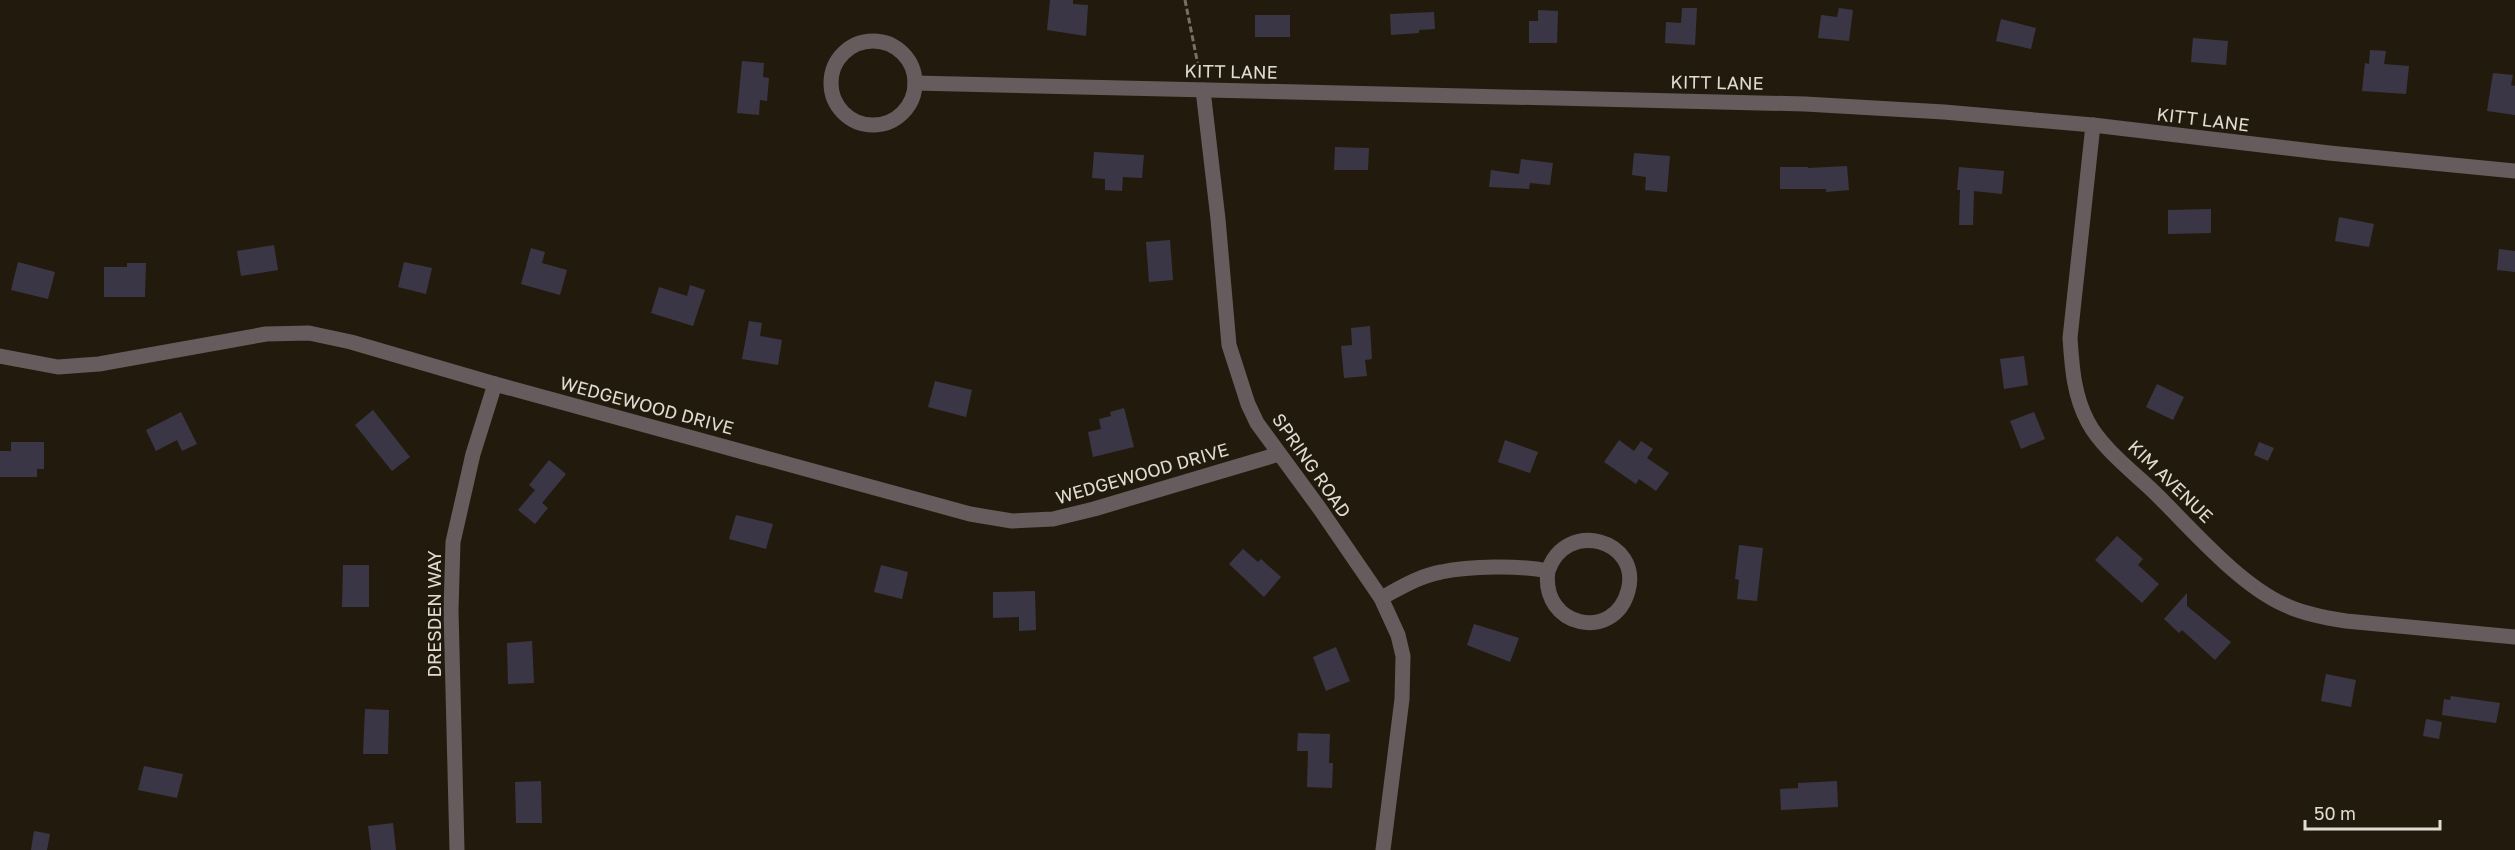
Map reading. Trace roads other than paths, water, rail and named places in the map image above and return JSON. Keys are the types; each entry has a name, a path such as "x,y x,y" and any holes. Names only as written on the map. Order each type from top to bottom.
{"street":[{"path":"870,41 890,45 906,57 913,70 915,83 913,97 906,109 896,118 883,124 869,125 856,122 844,114 831,90 831,76 836,63 850,48 870,41"},
{"name":"KITT LANE","path":"915,83 1805,104 1944,112 2093,125 2329,153 2515,171"},
{"name":"SPRING ROAD","path":"1203,90 1218,219 1229,345 1248,404 1257,423 1381,598 1398,635 1403,656 1404,679 1383,850"},
{"name":"KIM AVENUE","path":"2093,125 2070,338 2076,390 2080,407 2090,426 2117,457 2235,571 2284,605 2314,615 2346,621 2515,637"},
{"name":"WEDGEWOOD DRIVE","path":"0,356 58,368 99,364 266,334 309,333 351,342 495,384 970,514 1012,521 1053,519 1094,509 1279,454"},
{"name":"DRESDEN WAY","path":"457,850 451,610 453,542 473,454 495,384"},
{"path":"1583,540 1599,542 1614,549 1625,561 1629,577 1628,593 1620,608 1608,618 1593,623 1577,621 1563,614 1552,602 1547,587 1548,571 1555,556 1567,545 1583,540"},
{"path":"1381,598 1440,572 1519,567 1548,571"}]}
